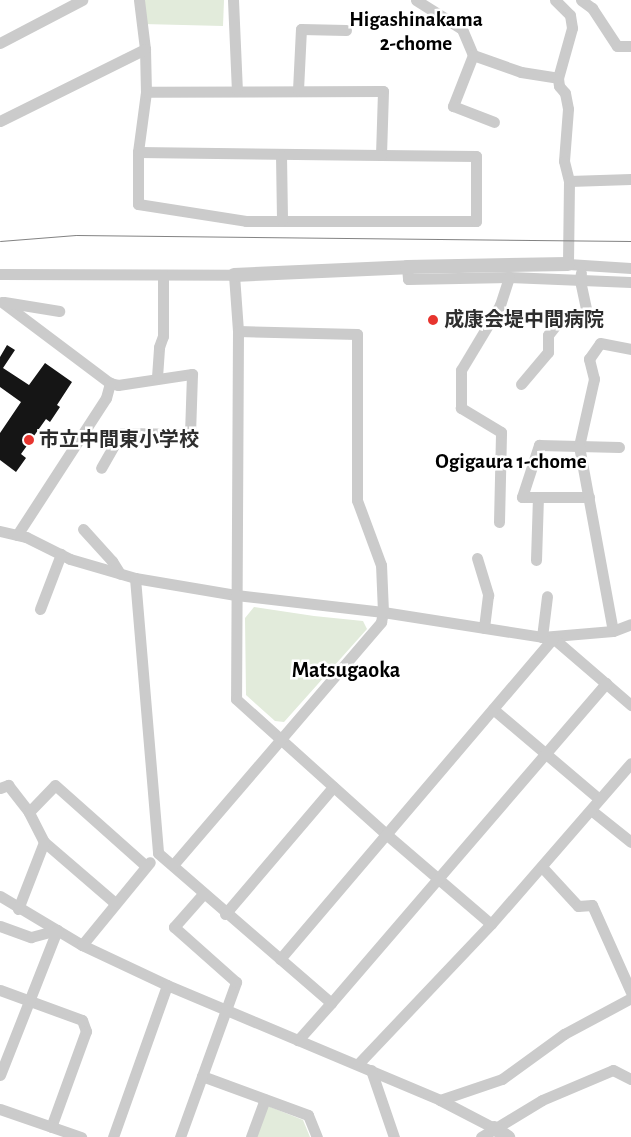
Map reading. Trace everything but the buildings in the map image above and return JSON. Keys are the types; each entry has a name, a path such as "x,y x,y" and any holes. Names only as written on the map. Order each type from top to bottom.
{"street":[{"path":"0,43 82,0"},
{"path":"138,152 476,156 476,221 246,221 138,204 138,152 146,92 145,49 139,0"},
{"path":"233,0 237,90"},
{"path":"416,0 462,29 473,55 453,106 494,122"},
{"path":"521,384 548,352 548,335 562,317 588,318 575,264 569,181 564,161 568,109 565,92 560,86 558,78 572,28 570,15 555,0"},
{"path":"581,0 592,8 617,46 631,46"},
{"path":"298,90 301,29 346,30"},
{"path":"0,121 145,49"},
{"path":"473,55 521,72 558,78"},
{"path":"146,92 237,90 383,91 381,155"},
{"path":"281,155 282,220"},
{"path":"569,181 631,179"},
{"path":"0,274 234,275 407,267 575,264 631,268"},
{"path":"407,267 408,279 510,276 631,282"},
{"path":"158,377 159,347 163,336 163,275"},
{"path":"234,275 238,331 236,699 386,834 492,924"},
{"path":"499,522 501,432 461,408 461,370 500,305 510,276"},
{"path":"1,302 110,383 118,385 158,377 192,374 190,434 122,433 101,468"},
{"path":"1,302 58,311"},
{"path":"173,865 381,622 383,612 381,565 357,500 357,334 238,331"},
{"path":"613,631 580,446 594,378 589,359 600,342 631,349"},
{"path":"17,535 106,398 110,383"},
{"path":"589,497 522,497 538,445 619,447"},
{"path":"536,560 538,498"},
{"path":"83,529 112,561 120,574"},
{"path":"0,531 17,535 61,554 134,578 236,596 383,612 547,637 613,631 631,624"},
{"path":"40,609 61,554"},
{"path":"477,558 488,594 484,628"},
{"path":"134,578 158,853 226,914 331,1003"},
{"path":"280,959 493,709 547,637 547,596"},
{"path":"547,637 631,705"},
{"path":"298,1040 606,683"},
{"path":"493,709 600,800"},
{"path":"358,1064 492,924 631,763"},
{"path":"0,788 8,785 29,812 44,842 115,903"},
{"path":"29,812 55,785 146,866"},
{"path":"226,914 333,787"},
{"path":"591,810 631,842"},
{"path":"18,909 44,842"},
{"path":"82,945 158,853"},
{"path":"542,867 578,906 592,905 631,992"},
{"path":"180,1137 236,982 174,927 204,894"},
{"path":"0,896 18,909 82,945 167,985 440,1100 508,1137"},
{"path":"0,926 31,937 56,930"},
{"path":"0,1075 4,1052 28,1000 56,930"},
{"path":"113,1137 167,985"},
{"path":"0,990 82,1020 86,1032 51,1127"},
{"path":"440,1100 502,1079 564,1034 631,998"},
{"path":"371,1070 394,1137"},
{"path":"481,1137 542,1100 613,1070 631,1079"},
{"path":"202,1076 308,1116 317,1137"},
{"path":"250,1137 265,1099"},
{"path":"0,1109 81,1137"}],"green space":[{"path":"143,0 224,0 223,26 143,24"},
{"path":"254,607 363,621 367,629 284,722 275,721 246,695 245,618"},
{"path":"268,1106 303,1120 310,1137 256,1137"}],"tram line":[{"path":"0,241 76,235 631,241"}],"place":[{"name":"成康会堤中間病院","path":"433,320"},
{"name":"市立中間東小学校","path":"29,440"}],"district":[{"name":"Higashinakama 2-chome","path":"416,32"},
{"name":"Ogigaura 1-chome","path":"511,462"},
{"name":"Matsugaoka","path":"346,671"}]}
